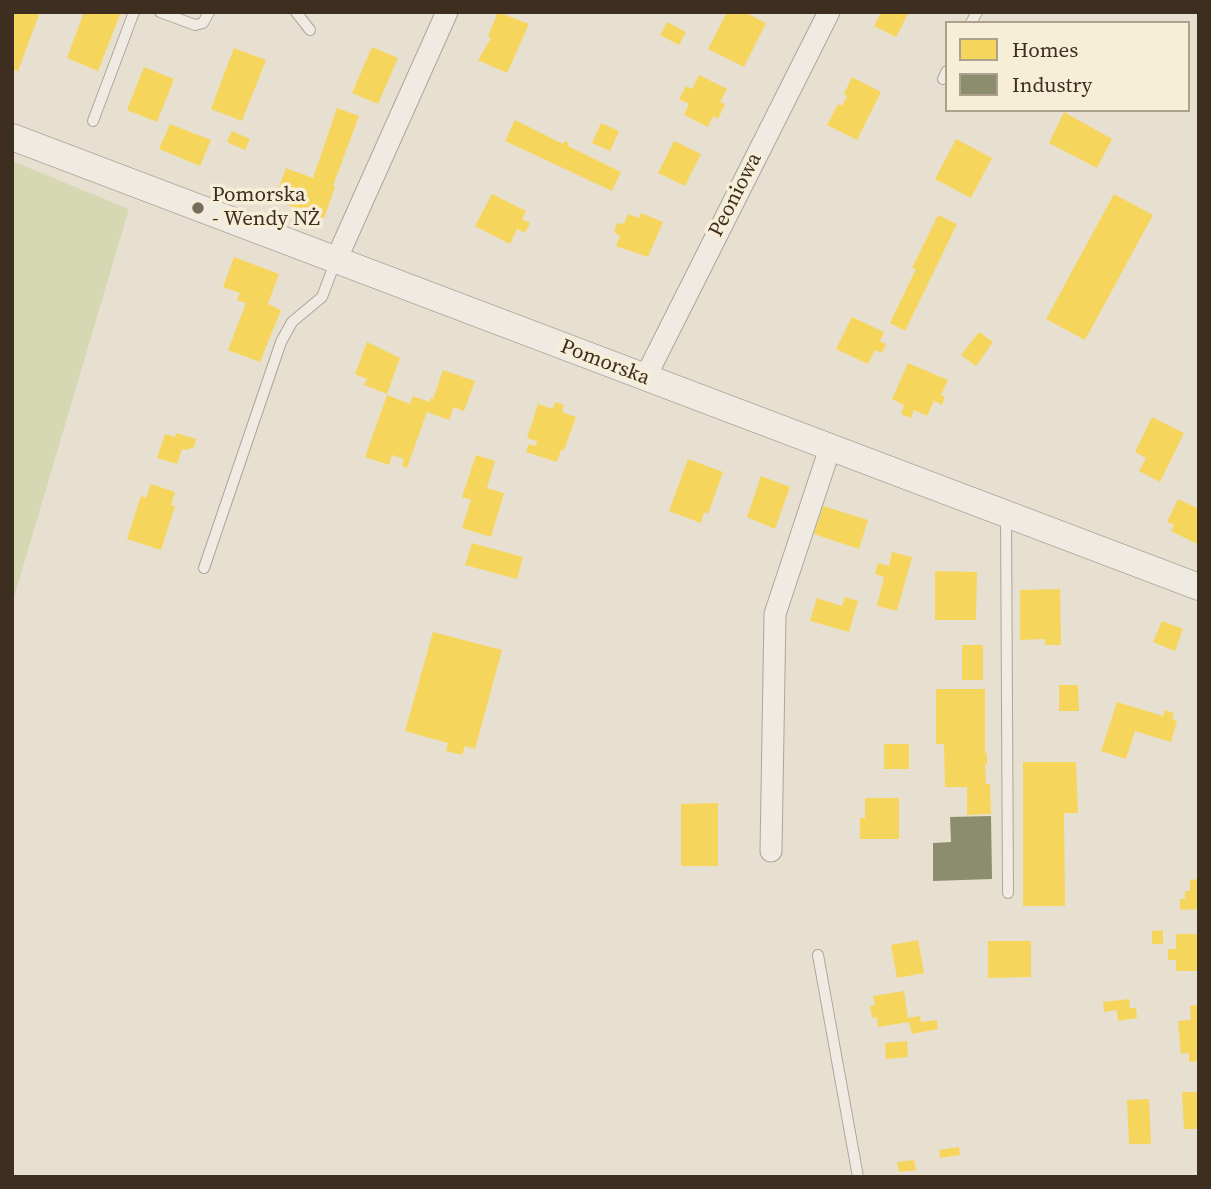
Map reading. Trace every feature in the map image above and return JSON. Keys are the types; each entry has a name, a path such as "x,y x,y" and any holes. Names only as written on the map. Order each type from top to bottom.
{"street":[{"path":"336,260 447,12"},
{"name":"Peoniowa","path":"645,378 828,12"},
{"name":"Pomorska","path":"12,137 1199,587"},
{"path":"771,851 775,614 830,448"}],"lane":[{"path":"93,121 134,12"},
{"path":"160,12 195,25 203,23 209,12"},
{"path":"296,12 310,30"},
{"path":"204,568 281,342 292,322 322,297 336,260"},
{"path":"1006,515 1008,893"},
{"path":"818,955 858,1177"}],"green space":[{"path":"12,161 129,209 12,604"}],"building: Homes":[{"path":"12,12 40,12 18,71 12,69"},
{"path":"84,12 121,12 98,71 67,58"},
{"path":"498,12 529,24 507,73 478,60 491,38 488,36"},
{"path":"727,12 744,12 766,23 744,67 708,49"},
{"path":"881,12 909,12 896,37 874,26"},
{"path":"667,22 686,32 679,45 660,35"},
{"path":"372,47 398,58 378,104 352,93"},
{"path":"234,48 266,60 242,121 211,109"},
{"path":"144,67 174,79 157,122 127,110"},
{"path":"699,75 727,89 720,102 725,104 718,119 713,116 708,127 684,115 689,104 679,99 686,86 692,89"},
{"path":"852,77 881,92 857,140 827,125 838,104 842,106"},
{"path":"337,108 359,116 324,218 274,200 286,168 313,178"},
{"path":"1064,112 1112,139 1097,168 1049,143"},
{"path":"515,120 563,144 564,141 569,143 568,146 621,172 612,191 505,141"},
{"path":"601,123 619,131 610,151 592,143"},
{"path":"170,124 211,140 200,166 159,149"},
{"path":"232,131 250,139 245,150 227,142"},
{"path":"956,139 992,158 971,198 935,179"},
{"path":"674,141 701,154 685,186 658,173"},
{"path":"492,194 526,211 522,219 530,223 525,233 517,229 510,244 475,226"},
{"path":"1114,194 1153,215 1085,340 1046,319"},
{"path":"641,213 663,222 648,257 616,246 620,236 614,232 617,223 624,224 628,214 639,218"},
{"path":"938,215 957,224 905,331 890,323 916,269 912,268"},
{"path":"234,257 279,274 268,304 281,310 260,362 228,350 246,303 237,300 240,293 223,287"},
{"path":"852,317 884,332 880,341 886,344 882,353 875,350 868,364 836,349"},
{"path":"979,332 993,342 976,366 961,355"},
{"path":"367,342 400,358 387,394 364,385 367,379 355,374"},
{"path":"908,363 948,380 941,395 945,397 942,405 934,401 927,416 914,410 911,418 901,414 904,405 892,399"},
{"path":"443,370 475,381 464,411 454,407 449,420 427,412 407,468 402,466 404,459 392,455 389,465 365,457 387,395 410,404 413,396 429,402 433,399"},
{"path":"555,402 564,405 562,412 576,417 557,462 526,452 529,444 536,446 537,441 527,438 538,404 553,409"},
{"path":"1152,417 1184,433 1160,482 1139,471 1146,458 1135,452"},
{"path":"176,433 196,439 194,447 182,449 177,464 157,458 165,434 175,437"},
{"path":"476,455 495,461 487,488 504,493 491,537 462,528 471,500 462,497"},
{"path":"688,459 723,472 708,514 704,512 701,523 669,511"},
{"path":"761,476 790,487 775,529 747,517"},
{"path":"151,484 175,492 171,505 175,506 161,550 127,539 141,496 146,498"},
{"path":"1178,499 1199,509 1199,545 1171,531 1174,525 1167,522"},
{"path":"823,506 868,520 859,549 814,534"},
{"path":"472,543 523,557 517,579 465,565"},
{"path":"892,552 912,557 897,611 877,606 884,577 875,574 878,563 889,566"},
{"path":"935,571 977,572 976,620 935,620"},
{"path":"1060,589 1061,645 1045,645 1045,639 1020,640 1020,590"},
{"path":"845,597 858,601 849,632 810,621 817,598 842,606"},
{"path":"1162,621 1183,629 1175,651 1153,642"},
{"path":"433,632 502,650 475,749 465,746 462,755 446,751 448,743 405,731"},
{"path":"962,645 983,645 983,680 962,680"},
{"path":"1059,685 1078,685 1079,711 1059,711"},
{"path":"936,689 985,689 985,764 986,784 990,784 991,814 967,815 967,787 945,787 944,744 936,744"},
{"path":"1117,702 1163,716 1165,710 1174,713 1172,719 1177,721 1171,742 1135,731 1126,759 1101,751"},
{"path":"884,744 909,744 909,769 884,769"},
{"path":"1023,762 1076,762 1078,813 1064,813 1065,906 1023,906"},
{"path":"865,798 899,798 899,839 860,839 860,818 865,818"},
{"path":"718,803 718,866 681,866 681,804"},
{"path":"1199,879 1199,909 1180,910 1180,899 1185,899 1185,891 1190,891 1190,880"},
{"path":"1163,930 1163,944 1152,944 1152,931"},
{"path":"1176,934 1199,934 1199,971 1176,971 1176,960 1168,960 1168,949 1176,949"},
{"path":"918,940 924,973 897,978 891,945"},
{"path":"988,941 1031,941 1031,977 988,978"},
{"path":"904,991 908,1018 920,1016 921,1022 937,1020 938,1029 912,1034 909,1022 878,1027 877,1017 872,1018 870,1006 875,1005 873,996"},
{"path":"1129,999 1130,1008 1136,1008 1137,1018 1118,1021 1117,1010 1104,1012 1103,1002"},
{"path":"1199,1005 1199,1061 1189,1062 1189,1053 1181,1054 1178,1021 1191,1020 1190,1006"},
{"path":"907,1041 908,1057 886,1059 885,1043"},
{"path":"1182,1092 1199,1092 1199,1129 1184,1129"},
{"path":"1149,1099 1151,1144 1129,1144 1127,1100"},
{"path":"959,1147 960,1155 940,1158 939,1150"},
{"path":"914,1160 916,1170 899,1172 897,1162"}],"building: Industry":[{"path":"991,816 992,879 933,881 933,843 951,842 950,817"}],"place":[{"name":"Pomorska - Wendy NŻ","path":"198,208"}]}
